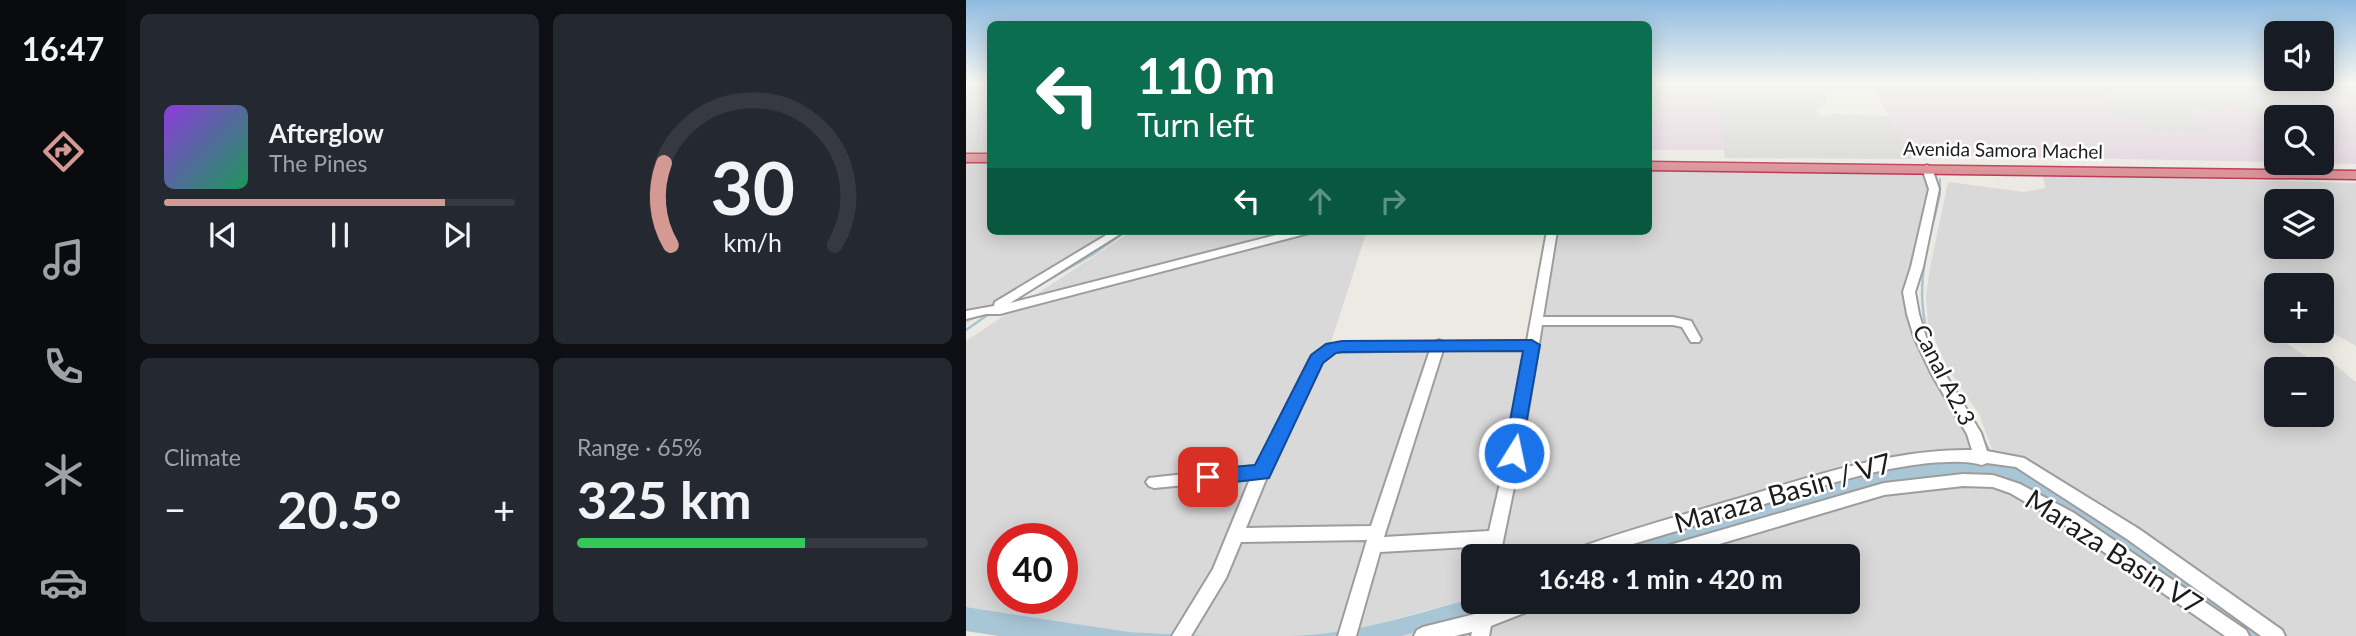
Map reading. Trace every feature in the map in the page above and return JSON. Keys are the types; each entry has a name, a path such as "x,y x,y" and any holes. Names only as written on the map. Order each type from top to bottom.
{"highway":[{"path":"966,160 987,160"},
{"name":"Avenida Samora Machel","path":"1652,163 2356,172"},
{"name":"Avenida Samora Machel","path":"1652,163 2356,172"}],"street":[{"name":"Canal A2.3","path":"1927,168 1934,189 1909,292 1913,314 1920,337 1939,375 1990,459"},
{"path":"966,326 1114,235"},
{"path":"966,315 1289,235"},
{"path":"1494,544 1551,235"},
{"path":"1536,321 1673,321 1687,324 1695,339"},
{"path":"1349,631 1375,539 1439,344"},
{"path":"1182,633 1220,573 1262,472 1317,359 1323,353 1342,347 1532,345"},
{"name":"Maraza Basin / V7","path":"1608,544 1846,471 1912,458 1951,455 2019,462 2133,534 2276,636"},
{"path":"1154,482 1262,472"},
{"name":"Maraza Basin V7","path":"1697,544 1884,489 1963,480 1993,481 2015,488 2068,518 2240,636"},
{"path":"1236,536 1495,538"},
{"path":"1423,636 1483,619"}],"shaded area":[{"path":"966,113 987,113 987,156 966,156"},
{"path":"1652,113 1718,113 1724,150 1652,150"},
{"path":"1678,113 1818,113 1821,117 1834,114 1889,116 1912,155 1911,159 1725,158 1724,150"},
{"path":"1887,113 2109,113 2114,119 2138,121 2153,131 2207,133 2189,113 2255,113 2264,115 2264,162 1912,155"},
{"path":"2109,113 2191,113 2208,133 2153,131 2138,121 2114,119"},
{"path":"2334,113 2356,113 2356,164 2334,164"},
{"path":"966,160 987,161 987,235 1111,235 1036,283 966,324"},
{"path":"1652,170 1925,173 1930,200 1910,309 1985,460 1634,544 1504,544 1553,235 1652,235"},
{"path":"2077,176 2356,183 2356,346 2334,334 2334,273 2264,273 2264,343 2286,343 2307,357 2264,357 2264,427 2334,427 2334,364 2356,382 2356,636 2269,636 1997,463 1979,414 1947,367 1928,324 1926,296 1930,268 1948,182 2024,192 2045,188 2043,177"},
{"path":"1126,235 1366,235 1330,345 1525,344 1486,544 1461,544 1461,601 1382,623 1322,635 1288,636 1129,632 1012,614 1078,614 1078,523 987,523 987,610 966,607 966,341"},
{"path":"1961,474 2006,478 2023,486 2245,636 1402,636 1476,614 1860,614 1860,544 1680,544 1883,484"}],"water":[{"path":"1950,460 2012,464 2107,524 2269,636 2245,636 2023,486 2006,478 1961,474 1883,484 1680,544 1634,544 1854,474"},
{"path":"1461,601 1461,614 1476,614 1402,636 1288,636 1335,632"},
{"path":"966,607 987,610 987,614 1012,614 1129,632 1209,636 999,636 966,631"}],"waterway":[{"path":"1934,220 1940,195 1940,179"},
{"path":"1930,234 1934,218"},
{"path":"1031,290 1092,255 1120,235"},
{"path":"1927,247 1922,300 1934,353"},
{"path":"966,330 989,314"},
{"path":"1974,422 1990,453"}],"route":[{"path":"1208,477 1262,472 1317,359 1331,348 1342,347 1532,345 1514,453"}]}
